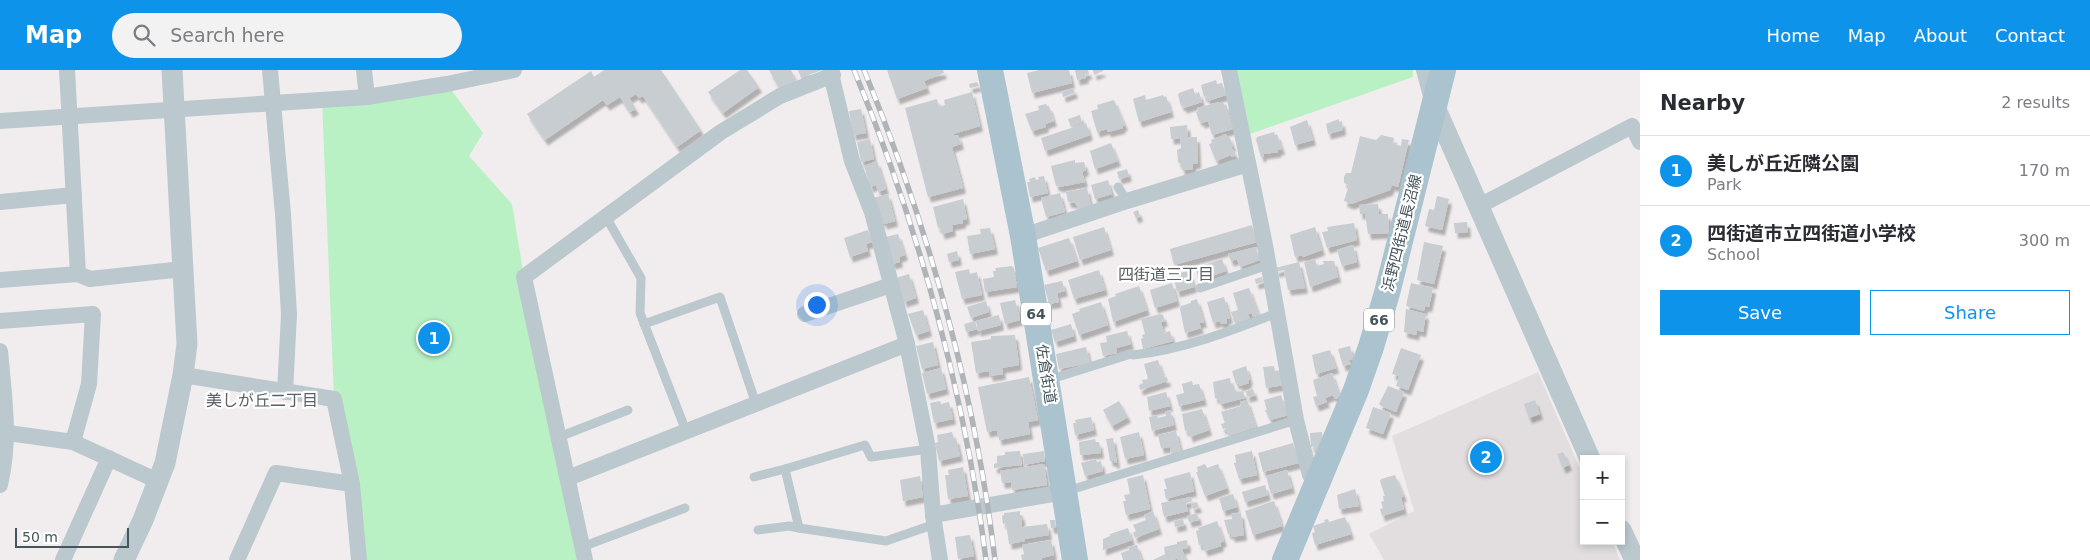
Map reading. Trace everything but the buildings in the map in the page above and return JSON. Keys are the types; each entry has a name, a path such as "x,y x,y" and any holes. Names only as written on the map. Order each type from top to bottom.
{"main road":[{"name":"佐倉街道","path":"990,70 1023,236 1075,560"},
{"name":"浜野四街道長沼線","path":"1284,560 1356,390 1371,347 1387,293 1443,70"}],"street":[{"path":"67,70 78,274"},
{"path":"124,560 143,520 165,463 183,374 187,344 172,70"},
{"path":"270,70 283,214 289,314 286,392"},
{"path":"364,70 367,97"},
{"path":"0,121 367,97 445,77 514,70"},
{"path":"1229,70 1268,265 1296,420 1310,475 1318,479"},
{"path":"1424,70 1434,104 1588,455"},
{"path":"583,554 524,277 721,132 780,96 831,73 852,161 872,212 907,344 928,449 934,519 940,560"},
{"path":"1479,206 1632,126 1640,142"},
{"path":"1023,236 1122,194 1248,164"},
{"path":"0,202 74,196"},
{"path":"0,280 78,274 90,279 183,269"},
{"path":"805,314 891,284"},
{"path":"0,320 93,314 90,384 73,442"},
{"path":"568,478 907,344"},
{"path":"0,351 8,433 0,484"},
{"path":"183,374 334,399 352,484 359,560"},
{"path":"8,433 73,442 158,481"},
{"path":"63,560 109,458"},
{"path":"237,560 276,473 352,484"},
{"path":"934,519 1064,492"}],"lane":[{"path":"606,217 641,278 640,313 686,431"},
{"path":"1200,288 1268,265"},
{"path":"644,324 720,297 756,404"},
{"path":"1047,380 1131,354 1155,352 1200,340 1277,314"},
{"path":"558,437 628,410"},
{"path":"1064,492 1296,420"},
{"path":"754,478 865,445 871,457 928,449"},
{"path":"785,469 799,528"},
{"path":"583,554 685,508"},
{"path":"758,530 790,526 886,541 934,519"}],"shaded area":[{"path":"1538,372 1580,469 1580,545 1614,545 1620,560 1384,560 1369,534 1414,511 1392,436"}],"green space":[{"path":"1237,70 1413,70 1413,77 1250,134"},
{"path":"447,84 483,133 469,156 512,204 524,277 585,560 359,560 334,399 322,100"}],"railway":[{"path":"854,70 899,189 936,311 966,435 986,560"},
{"path":"864,70 909,189 946,310 975,434 995,560"}],"place":[{"name":"美しが丘近隣公園","path":"434,338"},
{"name":"四街道市立四街道小学校","path":"1486,457"}],"district":[{"name":"四街道三丁目","path":"1166,274"},
{"name":"美しが丘二丁目","path":"262,400"}]}
